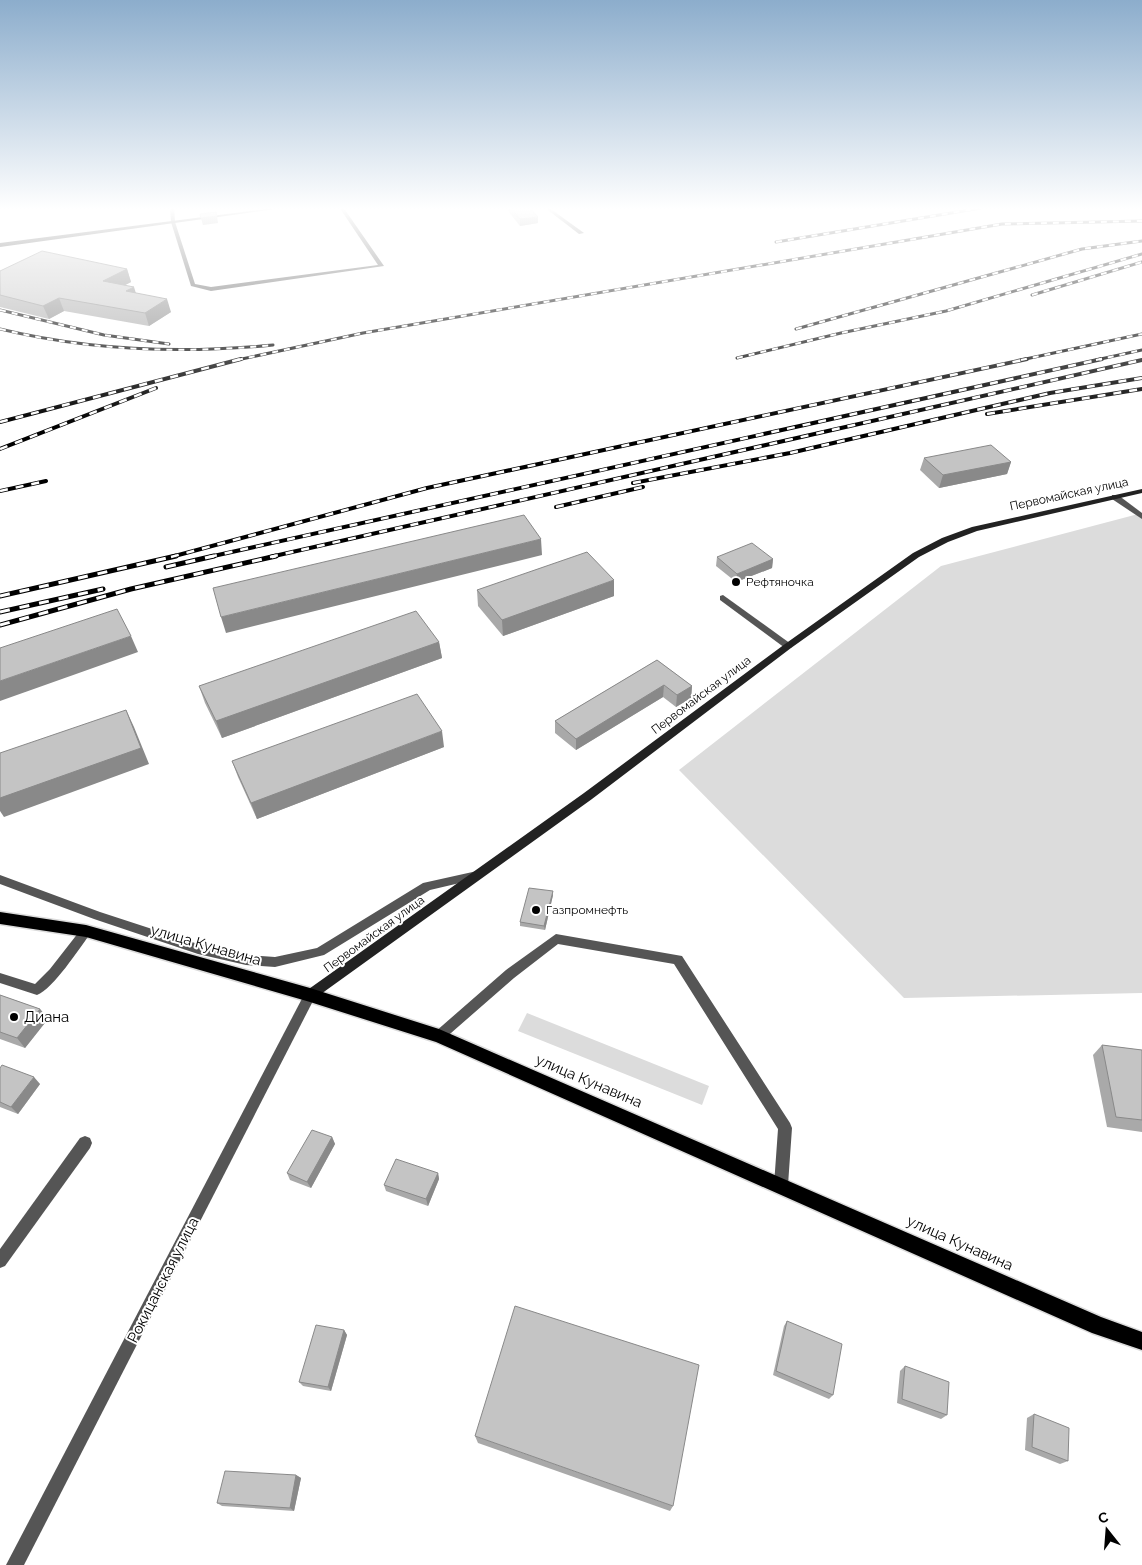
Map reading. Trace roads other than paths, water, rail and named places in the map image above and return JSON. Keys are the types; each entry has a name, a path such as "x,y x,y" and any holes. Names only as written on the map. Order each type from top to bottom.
{"main road":[{"name":"Первомайская улица","path":"310,995 588,796 788,646 916,555 945,540 975,529 1142,491"},
{"name":"улица Кунавина","path":"0,918 86,931 310,995 439,1036 1099,1326 1142,1341"}],"street":[{"path":"191,280 193,285 211,289 277,280"},
{"path":"1115,497 1142,517"},
{"path":"723,598 788,646"},
{"path":"0,879 98,916 198,950 246,960 275,962 320,952 426,886 477,875"},
{"path":"0,978 37,990 54,973 86,931"},
{"path":"439,1036 510,974 556,940 678,960 785,1128 781,1185"},
{"name":"Рокицанская улица","path":"15,1565 310,995"},
{"path":"0,1261 85,1143"}],"railway":[{"path":"238,360 363,333 674,280"},
{"path":"796,329 971,280"},
{"path":"737,358 841,333 946,311 1052,280"},
{"path":"1032,295 1082,280"},
{"path":"0,310 104,335 169,344"},
{"path":"0,329 68,342 136,349 170,350 273,345"},
{"path":"1021,360 1142,334"},
{"path":"1096,360 1142,350"},
{"path":"171,557 427,488 1027,359"},
{"path":"209,557 1102,359"},
{"path":"0,422 238,360"},
{"path":"270,557 1142,360"},
{"path":"633,483 790,453 1050,393 1142,378"},
{"path":"0,449 156,388"},
{"path":"987,414 1142,389"},
{"path":"0,491 46,481"},
{"path":"556,507 643,487"},
{"path":"0,596 176,556"},
{"path":"166,567 214,556"},
{"path":"0,625 131,589 276,556"},
{"path":"0,612 103,589"}],"place":[{"name":"Рефтяночка","path":"736,582"},
{"name":"Газпромнефть","path":"536,910"},
{"name":"Диана","path":"14,1017"}]}
